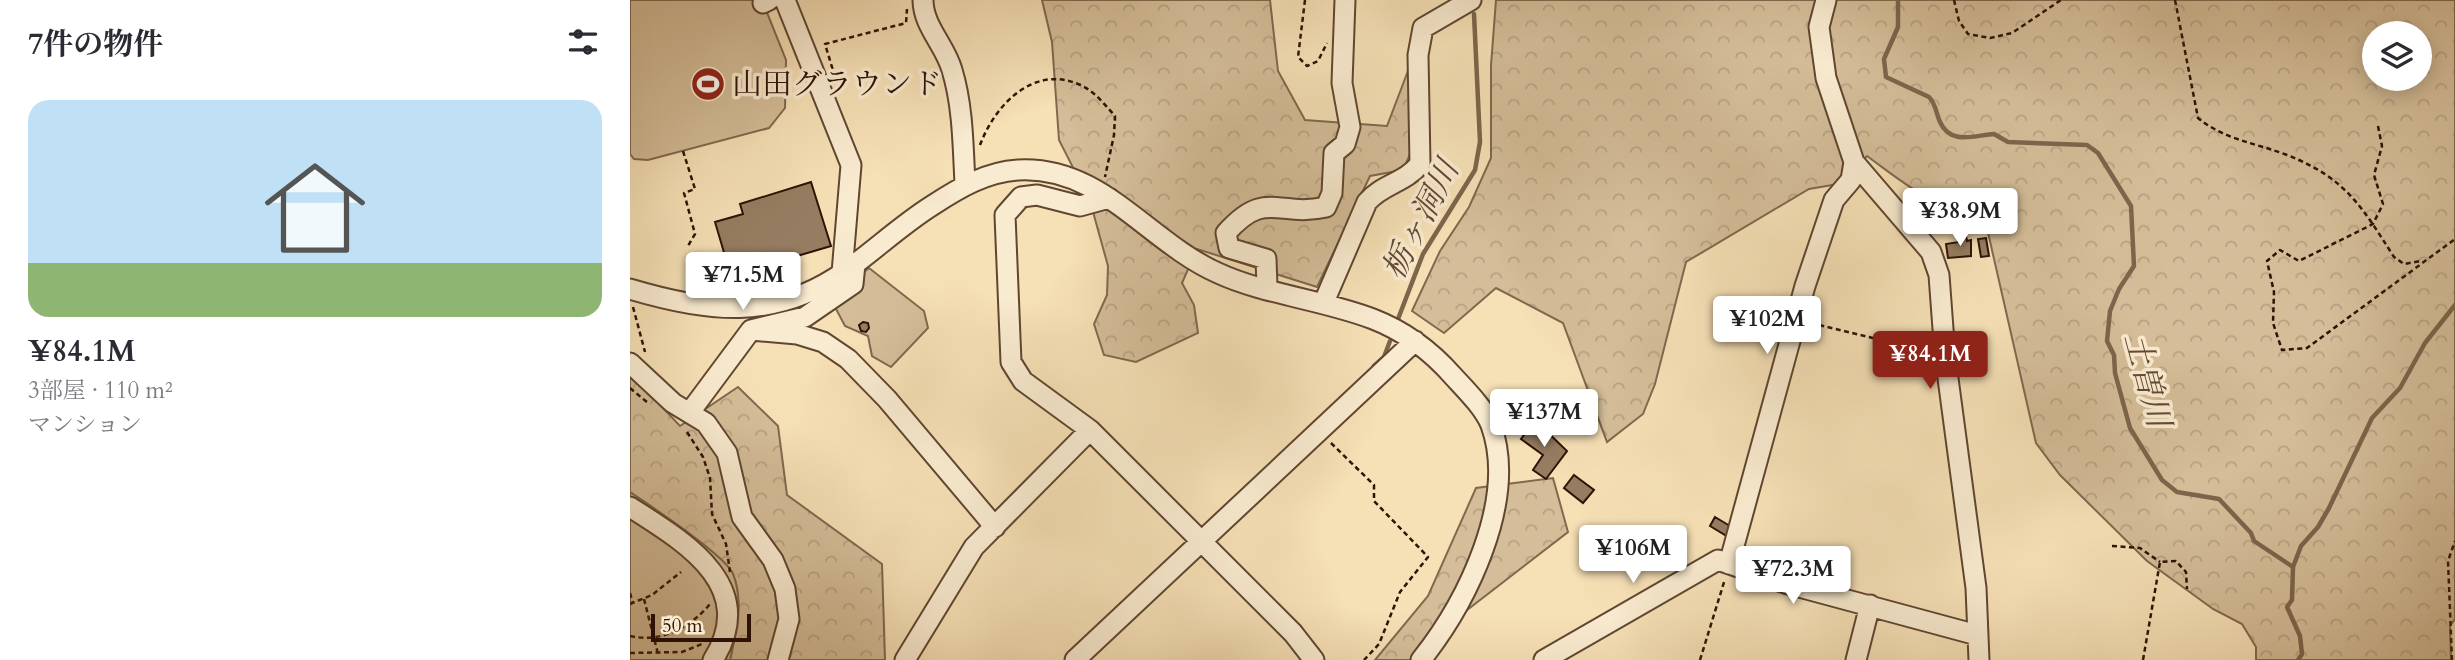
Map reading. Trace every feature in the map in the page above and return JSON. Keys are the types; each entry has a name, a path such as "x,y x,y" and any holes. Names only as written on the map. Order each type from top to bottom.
{"street":[{"path":"687,421 751,330 806,317 853,284 848,269 851,165 785,0"},
{"path":"923,0 923,13 952,68 962,132 965,184"},
{"path":"1267,287 1266,259 1229,248 1226,233 1243,213 1266,206 1307,211 1326,207 1332,193 1334,153 1345,144 1350,127 1342,83 1345,0"},
{"path":"1324,302 1367,202 1377,190 1410,177 1420,164 1418,55 1423,28 1471,0"},
{"path":"1730,564 1797,320 1834,200 1851,180 1854,162 1843,119 1826,78 1819,27 1826,0"},
{"path":"1854,162 1931,252 1940,275 1945,356 1976,588 1979,660"},
{"path":"630,289 692,306 734,309 774,304 812,292 965,184 1015,170 1043,170 1062,174 1105,195 1192,259 1220,274 1324,302 1374,319 1415,341 1440,362 1490,422 1499,457 1496,503 1474,574 1461,604 1421,660"},
{"path":"1105,195 1080,206 1037,195 1021,197 1005,215 1011,362 1023,381 1090,430 1293,634 1314,660"},
{"path":"751,330 797,334 823,342 848,359 887,399 995,527"},
{"path":"1075,660 1415,341"},
{"path":"637,357 687,421 715,433 727,453 742,517 773,560 785,589 789,618 778,660"},
{"path":"905,660 974,547 1090,430"},
{"path":"630,507 696,552 716,574 722,588 727,617 713,660"},
{"path":"1544,660 1718,560 1788,584 1977,635"},
{"path":"1856,660 1870,605"}],"path":[{"path":"839,88 825,44 906,23 907,0"},
{"path":"1305,0 1298,57 1307,66 1318,61 1328,40"},
{"path":"1954,0 1959,21 1968,34 1990,38 2012,33 2061,0"},
{"path":"2175,0 2198,118 2212,129 2246,144 2287,155 2330,177 2355,196 2394,257 2404,264 2423,261"},
{"path":"978,149 987,127 1012,93 1047,78 1077,83 1095,94 1115,116 1105,195"},
{"path":"2378,125 2382,146 2374,175 2383,204 2373,224 2299,261 2280,250 2267,261 2274,292 2273,323 2283,350 2307,348 2455,239"},
{"path":"683,150 695,189 684,193 695,234 688,246"},
{"path":"632,309 637,357"},
{"path":"1797,320 1945,356"},
{"path":"630,388 655,408"},
{"path":"630,636 654,638 668,635 694,621 728,580 730,555 712,514 712,488 703,457 687,421"},
{"path":"1320,431 1374,485 1374,501 1428,557 1400,592 1379,644 1364,660"},
{"path":"2452,660 2448,561 2455,541"},
{"path":"2112,546 2140,548 2160,562 2176,561 2186,572 2187,589"},
{"path":"2143,660 2160,562"},
{"path":"1700,660 1730,564"},
{"path":"630,593 632,604 681,572"},
{"path":"644,598 658,654"},
{"path":"630,653 658,654 691,649 705,640"}],"green space":[{"name":"山田グラウンド","path":"630,0 762,0 786,60 785,108 769,128 648,160 634,159 630,154"},
{"path":"1042,0 1270,0 1278,71 1305,120 1387,126 1411,63 1411,152 1403,170 1370,176 1317,287 1197,249 1182,283 1194,305 1198,333 1136,362 1104,355 1094,324 1107,295 1108,266 1090,201 1059,140 1052,42"},
{"path":"1496,0 2455,0 2455,619 2450,626 2451,660 2256,660 2256,647 2242,624 2213,609 2147,561 2060,475 2036,443 1984,215 1934,201 1909,187 1867,156 1838,184 1809,189 1686,262 1655,384 1643,414 1607,442 1563,323 1496,288 1444,333 1412,311 1440,251 1469,207 1491,158 1491,65"},
{"path":"869,268 924,311 928,328 891,367 872,356 868,336 845,326 835,307 863,286 863,273"},
{"path":"630,373 680,426 738,387 778,426 787,495 882,564 885,660 730,660 738,606 733,574 702,543 630,492"},
{"path":"1553,478 1568,532 1462,614 1415,660 1375,660 1428,596 1476,488"},
{"path":"630,492 702,543 733,574 738,606 730,660 630,660"}],"building":[{"path":"811,182 831,246 760,267 757,257 728,266 715,222 743,214 740,204"},
{"path":"1966,236 1967,241 1971,240 1971,256 1948,258 1946,244 1959,242 1958,237"},
{"path":"1986,238 1989,256 1981,257 1978,239"},
{"path":"868,323 866,332 861,331 859,325"},
{"path":"1535,420 1567,451 1546,479 1533,470 1543,455 1521,439"},
{"path":"1574,475 1594,490 1583,503 1564,488"},
{"path":"1715,517 1735,529 1730,538 1710,526"}],"waterway":[{"name":"土曽川","path":"1898,0 1898,27 1884,59 1886,77 1929,97 1940,122 1950,134 1957,137 1994,134 2008,142 2087,145 2098,153 2131,206 2134,266 2119,289 2110,311 2107,341 2114,355 2115,373 2130,428 2162,480 2177,492 2219,499 2251,533 2254,541 2293,567"},
{"name":"栃ヶ洞川","path":"1398,319 1423,254 1475,170 1480,142 1474,14"},
{"path":"2298,660 2302,654 2300,636 2287,607 2292,600 2293,567 2301,546 2318,527 2329,508 2372,418 2400,388 2425,343 2455,305"},
{"name":"栃ヶ洞川","path":"1374,366 1384,357 1390,341"}],"place":[{"name":"山田グラウンド","path":"708,84"}]}
